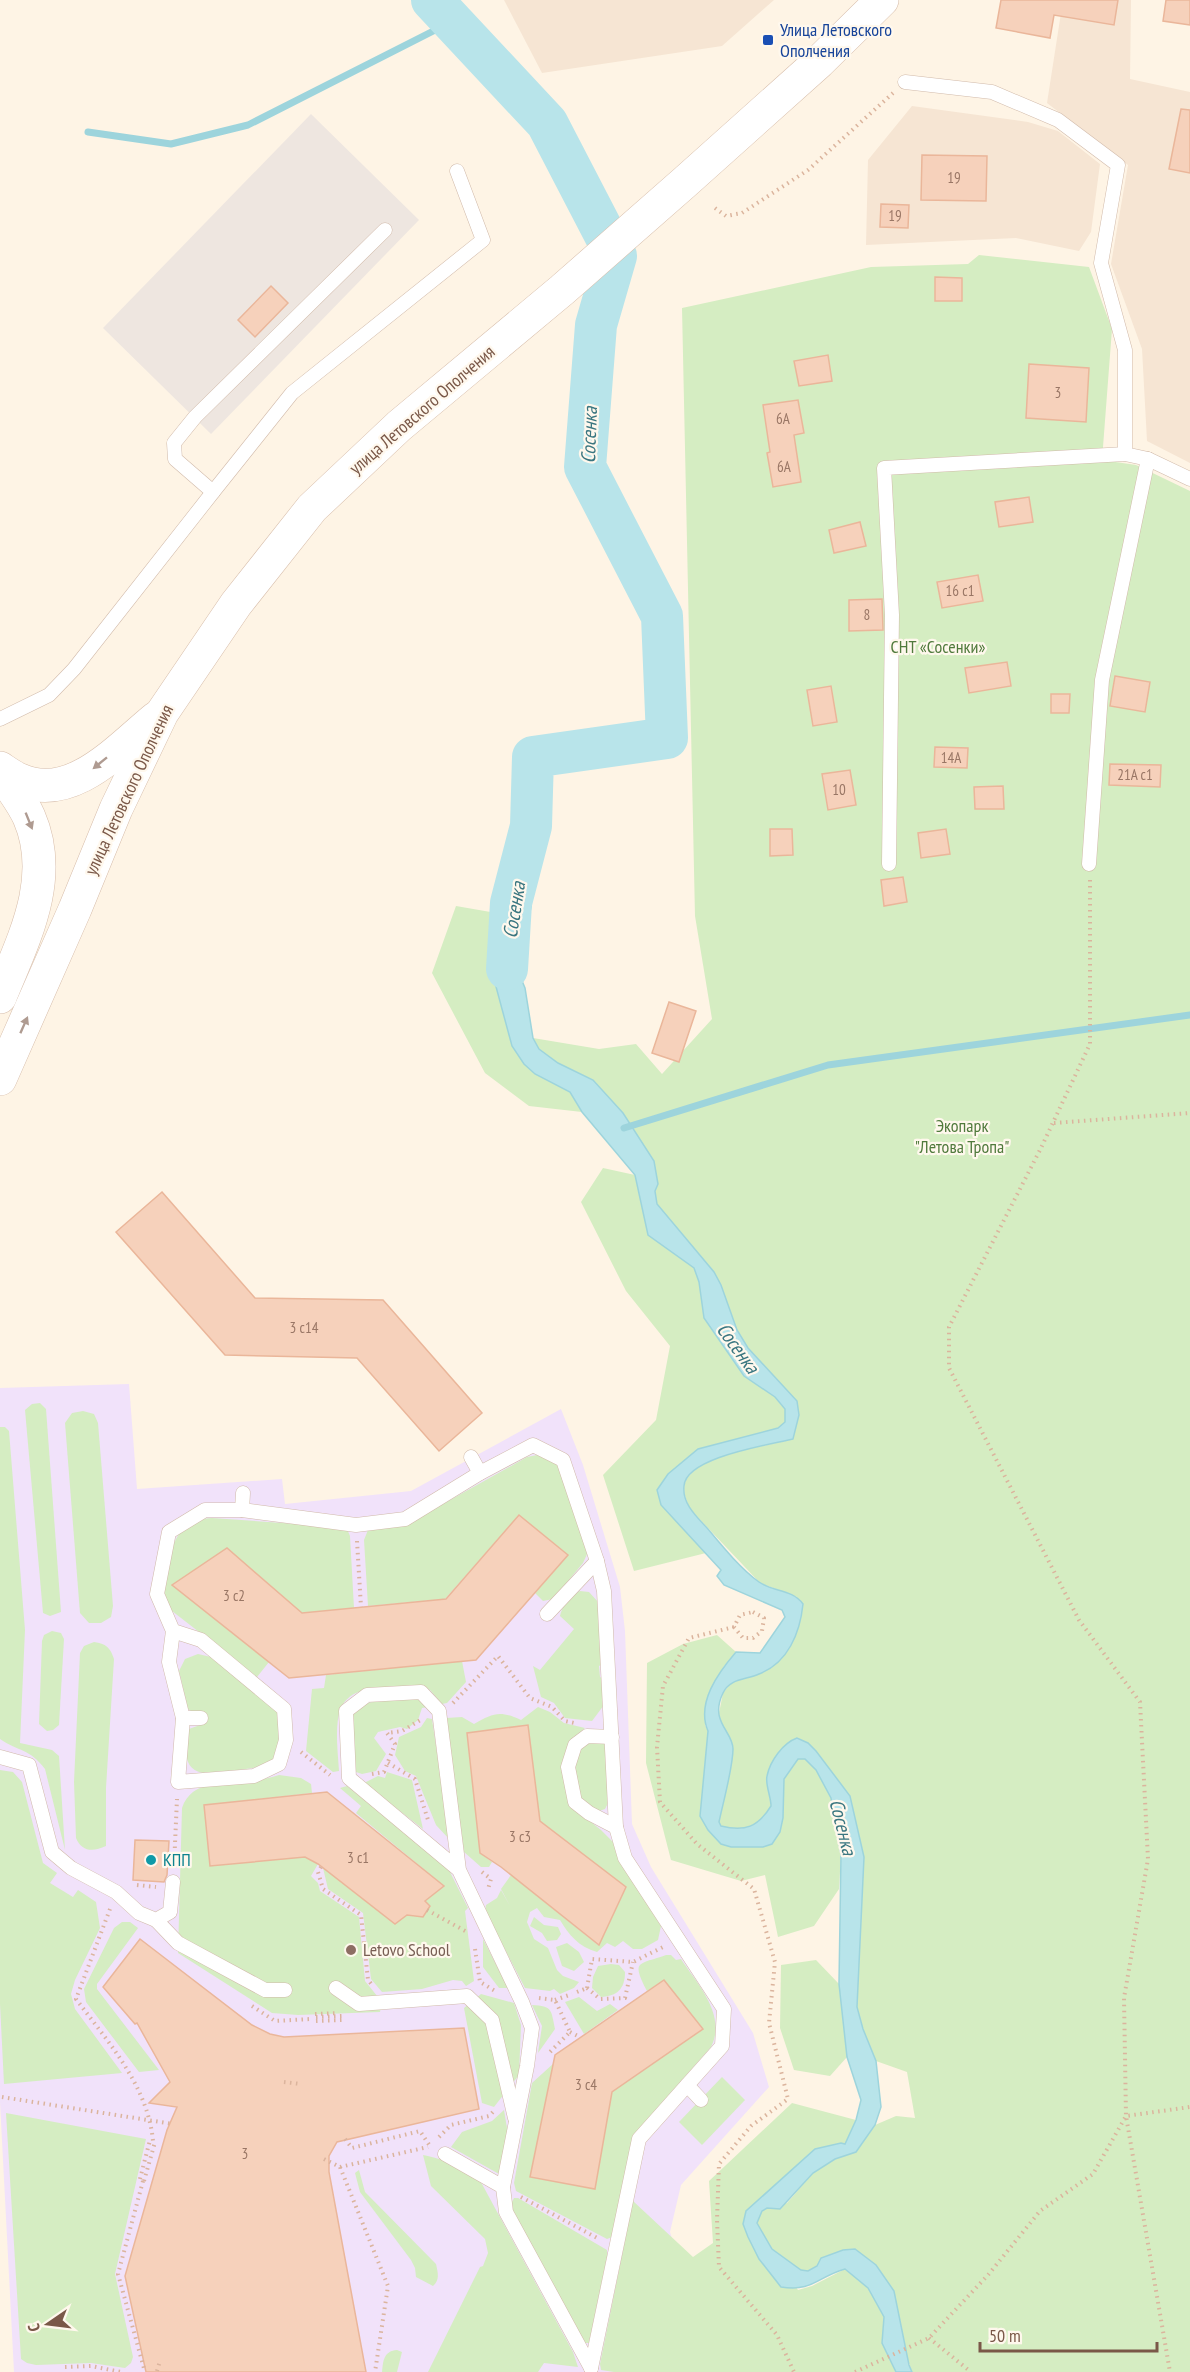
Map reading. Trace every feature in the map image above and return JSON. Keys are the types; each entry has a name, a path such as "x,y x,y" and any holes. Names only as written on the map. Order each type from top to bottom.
{"main road":[{"name":"улица Летовского Ополчения","path":"0,1079 75,909 116,809 162,713 236,604 312,507 399,426 652,212 819,62 882,0"},
{"path":"0,769 20,780 42,786 62,784 86,775 162,713"},
{"path":"0,769 28,816 39,846 40,880 27,929 0,998"},
{"name":"улица Летовского Ополчения","path":"0,998 75,909"}],"lane":[{"path":"904,82 992,92 1058,120 1118,165 1101,263 1125,350 1125,454"},
{"path":"0,719 49,695 74,669 292,393 483,240 458,171"},
{"path":"213,492 175,459 174,443 195,417 385,230"},
{"path":"889,864 892,615 884,468 1125,454 1148,459 1190,479"},
{"path":"1089,864 1102,680 1148,459"},
{"path":"173,1631 201,1640 284,1709 286,1740 279,1764 254,1776 178,1782 183,1718 169,1662 173,1631 157,1594 169,1532 205,1510 242,1510 356,1525 405,1519 480,1473 533,1446 563,1460 597,1561 604,1591 604,1671 612,1737 616,1827 625,1858 724,2009 722,2046 639,2139 591,2368 506,2212 503,2187 527,2066 532,2028 522,2002 459,1870 439,1711 421,1692 367,1695 346,1711 349,1778 459,1870"},
{"path":"471,1457 480,1473"},
{"path":"242,1510 243,1493"},
{"path":"548,1614 597,1561"},
{"path":"183,1718 201,1718"},
{"path":"612,1737 587,1736 575,1745 568,1767 575,1802 589,1813 616,1827"},
{"path":"0,1757 29,1766 52,1852 70,1868 116,1892 138,1913 156,1920 178,1943 265,1990 285,1990"},
{"path":"156,1920 170,1912 173,1882"},
{"path":"336,1988 359,2004 467,1996 492,2019 516,2123"},
{"path":"687,2085 700,2100"},
{"path":"445,2154 503,2187"}],"path":[{"path":"715,208 726,216 742,213 808,170 904,82"},
{"path":"1089,864 1092,930 1090,1044 1053,1124 949,1327 949,1368 1079,1620 1140,1702 1148,1859 1124,1998 1126,2116 1170,2372"},
{"path":"1053,1124 1190,1113"},
{"path":"356,1525 361,1607"},
{"path":"753,1612 764,1618 762,1631 753,1638 743,1638 734,1628 740,1615 753,1612"},
{"path":"530,1698 552,1707"},
{"path":"310,1759 331,1775"},
{"path":"145,2372 118,2274 153,2141 151,2120 130,2073 76,1999 116,1892 133,1885 149,1883 166,1890 173,1882 178,1782"},
{"path":"321,1867 318,1872 323,1890 361,1915 368,1980 387,2002"},
{"path":"427,1910 468,1933"},
{"path":"587,1988 592,1959 633,1962 677,1939"},
{"path":"587,1988 600,2000 625,1998 633,1962"},
{"path":"577,1992 587,1988"},
{"path":"555,2000 572,1994"},
{"path":"316,2017 343,2016"},
{"path":"570,2032 580,2037"},
{"path":"284,2082 301,2084"},
{"path":"2,2097 173,2124"},
{"path":"1126,2116 1190,2107"},
{"path":"855,2372 929,2338 988,2275 1040,2211 1093,2174 1126,2116"},
{"path":"324,2159 340,2167 421,2148"},
{"path":"340,2167 388,2286 375,2372"},
{"path":"503,2187 616,2248"},
{"path":"929,2338 971,2372"},
{"path":"157,2372 160,2361"},
{"path":"65,2367 91,2366 121,2372"}],"shaded area":[{"path":"504,0 774,0 722,46 542,73"},
{"path":"1063,0 1131,0 1130,79 1190,92 1190,463 1147,441 1142,349 1111,264 1128,165 1047,103"},
{"path":"912,106 1028,122 1058,131 1100,164 1091,232 1079,251 1016,238 866,245 868,160"},
{"path":"311,114 419,220 211,434 103,328"},
{"name":"Letovo School","path":"129,1384 137,1489 282,1479 285,1504 411,1491 561,1409 583,1465 620,1587 625,1631 632,1824 651,1867 753,2033 769,2087 681,2185 670,2232 711,2372 14,2372 0,2102 0,1388"}],"green space":[{"path":"979,255 1089,267 1112,329 1102,460 1136,465 1190,491 1190,2372 912,2372 876,2265 855,2249 843,2250 808,2271 801,2270 772,2249 757,2223 762,2211 787,2203 813,2173 835,2159 856,2152 875,2125 896,2116 915,2118 907,2072 876,2061 857,2007 864,1857 850,1796 816,1751 808,1743 797,1738 766,1777 771,1806 761,1819 744,1828 721,1826 719,1822 733,1747 720,1722 719,1713 723,1693 730,1684 767,1670 790,1648 797,1597 760,1583 690,1509 684,1486 691,1473 715,1459 789,1440 786,1422 778,1428 698,1449 661,1505 706,1553 634,1571 603,1475 656,1420 670,1346 626,1291 581,1202 603,1168 635,1175 648,1235 694,1268 699,1282 704,1318 744,1376 775,1397 782,1406 778,1381 748,1348 737,1330 714,1272 657,1204 655,1191 658,1184 623,1113 593,1080 558,1063 539,1049 533,1038 599,1049 636,1044 662,1074 712,1019 695,916 682,308 871,267 968,264"},
{"path":"456,906 502,914 495,939 535,1074 570,1092 582,1112 529,1106 485,1073 432,973"},
{"path":"40,1403 46,1409 61,1612 50,1616 43,1613 25,1410 32,1404"},
{"path":"83,1411 94,1414 98,1423 113,1606 111,1617 101,1623 89,1623 80,1613 65,1423 72,1413"},
{"path":"0,1427 5,1427 9,1431 25,1630 20,1743 52,1750 59,1756 65,1850 45,1769 34,1757 0,1739"},
{"path":"537,1455 555,1462 561,1470 588,1552 583,1563 553,1599 543,1601 535,1593 568,1555 519,1515 445,1599 368,1606 364,1540 368,1530 409,1523 527,1457"},
{"path":"212,1518 347,1529 350,1536 354,1608 302,1613 173,1585 269,1662 257,1677 172,1611 167,1601 165,1581 169,1560 179,1534 192,1523"},
{"path":"580,1591 589,1592 599,1603 601,1665 599,1666 600,1677 603,1679 604,1705 592,1721 565,1718 554,1703 541,1697 533,1666 540,1670 574,1629 560,1616 567,1602"},
{"path":"52,1631 61,1633 64,1639 59,1725 47,1731 39,1724 42,1641 44,1635"},
{"path":"717,1635 736,1652 724,1666 705,1725 708,1731 700,1816 721,1844 783,1818 784,1779 798,1758 805,1759 816,1770 831,1798 841,1854 839,1889 814,1926 778,1937 765,1875 741,1881 671,1860 646,1763 647,1663 683,1644"},
{"path":"94,1642 107,1647 114,1659 106,1788 106,1846 88,1850 78,1843 76,1838 74,1782 80,1653 84,1646"},
{"path":"198,1654 211,1657 278,1711 279,1745 272,1761 249,1769 203,1773 191,1767 186,1750 189,1729 200,1725 201,1718 188,1709 179,1671 185,1659"},
{"path":"462,1661 466,1682 447,1703 442,1704 430,1690 422,1687 386,1687 362,1691 344,1703 338,1721 339,1771 333,1772 306,1751 312,1689 324,1688 326,1675"},
{"path":"413,1698 425,1701 428,1707 422,1708 418,1720 407,1729 400,1727 378,1732 374,1738 386,1754 376,1771 362,1774 353,1771 353,1714 364,1703"},
{"path":"538,1707 550,1712 564,1723 585,1728 571,1741 576,1810 613,1842 621,1862 661,1926 658,1940 642,1949 633,1949 623,1941 615,1947 607,1943 597,1952 575,1940 560,1920 544,1917 537,1908 530,1912 527,1922 534,1939 548,1948 557,1970 563,1976 579,1982 574,1988 560,1994 554,1989 550,1991 525,1988 485,1911 486,1905 497,1898 501,1890 510,1906 501,1889 511,1875 598,1945 626,1887 540,1821 528,1725 467,1733 480,1853 492,1862 489,1867 481,1867 464,1852 446,1718 462,1717 474,1724 486,1717 502,1714 521,1720"},
{"path":"427,1718 432,1719 450,1840 436,1825 416,1776 405,1771 395,1755 399,1737 421,1727"},
{"path":"587,1742 604,1743 606,1746 608,1803 605,1809 599,1811 581,1801 576,1777 578,1756"},
{"path":"0,1770 13,1772 22,1782 43,1863 57,1873 50,1883 73,1897 78,1890 96,1902 100,1928 75,1980 71,1994 75,2009 122,2073 4,2084 0,2004"},
{"path":"387,1772 412,1780 423,1829 364,1783 378,1776 385,1778"},
{"path":"279,1775 301,1778 311,1784 312,1793 204,1805 210,1866 305,1857 318,1864 311,1876 318,1883 320,1891 359,1917 365,1981 382,2002 380,2012 298,2015 272,2013 178,1953 182,1808 188,1796 210,1784"},
{"path":"347,1786 447,1866 468,1908 465,1911 474,1981 466,1986 462,1981 453,1980 422,1989 382,1992 371,1979 363,1913 328,1889 323,1868 395,1924 407,1915 430,1906 425,1901 444,1886 356,1813 361,1806 340,1788"},
{"path":"534,1917 544,1925 558,1927 561,1934 557,1940 547,1941 542,1933 530,1926"},
{"path":"122,1922 130,1922 138,1928 97,1984 97,1989 159,2070 139,2072 86,2002 84,1989 114,1928"},
{"path":"483,1939 508,1988 499,1988 483,1967"},
{"path":"567,1943 579,1952 584,1962 574,1971 562,1966 556,1947"},
{"path":"671,1955 676,1960 681,1959 702,1990 713,2012 715,2035 711,2047 638,2130 612,2237 607,2239 516,2191 514,2183 532,2083 554,2063 530,2177 595,2189 612,2092 703,2029 664,1980 647,1991 639,1974 640,1965"},
{"path":"816,1960 839,1984 847,2057 830,2076 794,2070 780,2028 781,1965"},
{"path":"619,1965 625,1972 624,1983 616,1993 601,1997 592,1988 593,1977 598,1966"},
{"path":"481,1994 514,2003 521,2025 519,2075 494,2107 482,2103 464,2008"},
{"path":"579,1997 597,2011 610,2004 618,2010 584,2034 565,2002"},
{"path":"532,2005 544,2006 550,2010 555,2029 538,2053 542,2026"},
{"path":"722,2077 745,2100 702,2145 679,2122"},
{"path":"792,2103 856,2120 845,2144 746,2211 798,2290 812,2286 845,2269 868,2288 884,2317 882,2343 896,2372 614,2372 601,2370 600,2364 633,2201 693,2257 713,2243 709,2181"},
{"path":"504,2110 508,2134 499,2174 451,2147 462,2132 492,2121"},
{"path":"6,2113 146,2139 115,2274 133,2357 131,2363 125,2368 91,2363 36,2365 21,2359"},
{"path":"423,2155 455,2165 470,2173 482,2184 573,2352 578,2367 544,2363 538,2372 428,2372 488,2253 485,2239 431,2186"},
{"path":"359,2170 365,2192 436,2264 438,2279 433,2286 416,2277 411,2260 360,2192 355,2173"},
{"path":"514,2198 518,2198 607,2250 589,2343 585,2343 581,2337 510,2206"},
{"path":"397,2350 402,2352 397,2372 382,2372 387,2354"}],"water":[{"path":"531,907 517,969 525,988 533,1038 539,1049 558,1063 593,1080 623,1113 654,1161 658,1184 655,1191 657,1204 714,1272 737,1330 748,1348 797,1401 799,1415 793,1439 713,1460 698,1467 688,1476 684,1486 685,1499 691,1510 738,1564 759,1582 788,1593 803,1604 799,1626 785,1655 769,1669 734,1682 726,1688 719,1703 720,1719 732,1743 733,1757 719,1822 721,1826 744,1828 761,1819 771,1806 767,1779 771,1764 782,1748 797,1738 808,1743 816,1751 850,1796 864,1857 857,2007 876,2061 881,2107 875,2125 856,2152 835,2159 813,2173 780,2209 767,2208 762,2211 757,2223 772,2249 801,2270 808,2271 817,2266 821,2258 843,2250 855,2249 876,2265 894,2291 912,2372 896,2372 882,2343 884,2317 868,2288 845,2269 808,2286 781,2287 759,2259 743,2224 746,2211 815,2149 845,2144 856,2120 861,2100 847,2057 839,1984 841,1854 831,1798 816,1770 805,1759 798,1759 784,1779 783,1818 780,1832 772,1844 763,1847 731,1847 721,1844 708,1830 700,1816 708,1731 705,1710 711,1689 722,1669 736,1652 760,1653 785,1617 782,1610 724,1585 717,1576 721,1570 661,1505 657,1490 668,1474 698,1449 778,1428 785,1422 785,1409 775,1397 744,1376 704,1318 699,1282 694,1268 648,1235 635,1175 582,1112 570,1092 535,1074 524,1064 512,1046 495,983 495,939 502,914"}],"building":[{"path":"1001,0 1118,0 1114,25 1054,15 1050,38 996,28"},
{"path":"1166,0 1190,0 1190,25 1163,21"},
{"path":"1181,109 1190,110 1190,173 1169,169"},
{"path":"922,155 987,156 986,201 921,200"},
{"path":"881,204 909,205 908,228 880,227"},
{"path":"935,277 962,278 962,301 935,301"},
{"path":"271,286 288,303 255,337 238,320"},
{"path":"828,355 832,381 799,386 794,361"},
{"path":"1029,364 1089,368 1086,422 1026,418"},
{"path":"798,400 804,433 794,435 801,482 773,487 767,453 770,452 763,405"},
{"path":"1029,497 1033,522 999,527 995,502"},
{"path":"860,522 866,546 834,553 829,530"},
{"path":"978,575 983,601 942,608 937,582"},
{"path":"882,599 883,630 849,631 849,600"},
{"path":"1007,662 1011,686 969,693 965,668"},
{"path":"1115,676 1150,682 1145,712 1110,706"},
{"path":"831,686 837,722 813,726 807,690"},
{"path":"1051,694 1070,694 1069,713 1051,713"},
{"path":"935,747 968,748 967,768 934,767"},
{"path":"1110,764 1161,765 1160,787 1109,785"},
{"path":"850,770 856,805 828,810 822,774"},
{"path":"1003,786 1004,809 975,809 974,787"},
{"path":"770,829 792,829 793,855 770,856"},
{"path":"946,829 950,854 921,858 918,833"},
{"path":"903,877 907,902 884,906 881,880"},
{"path":"669,1002 696,1011 679,1062 652,1053"},
{"path":"162,1192 255,1298 383,1300 482,1413 439,1451 357,1358 225,1355 116,1232"},
{"path":"519,1515 568,1555 476,1660 289,1678 172,1585 227,1548 302,1613 446,1599"},
{"path":"528,1725 540,1821 626,1887 599,1945 480,1853 467,1733"},
{"path":"327,1792 444,1886 425,1901 430,1906 423,1917 407,1915 395,1924 318,1864 305,1857 210,1866 204,1805"},
{"name":"КПП","path":"135,1840 169,1841 167,1875 164,1882 133,1880"},
{"path":"140,1939 252,2025 270,2034 284,2037 464,2028 479,2109 337,2142 329,2156 329,2172 366,2372 146,2372 125,2276 167,2130 177,2107 149,2103 170,2082 137,2023 135,2024 103,1987"},
{"path":"664,1980 703,2029 612,2092 595,2189 530,2177 555,2055"}],"waterway":[{"name":"Сосенка","path":"432,0 547,123 616,256 596,325 585,467 662,616 667,738 533,757 531,826 511,903 507,969"},
{"path":"88,132 171,144 248,125 451,22"},
{"path":"624,1128 828,1065 1190,1015"}],"place":[{"name":"Улица Летовского Ополчения","path":"768,40"},
{"name":"КПП","path":"151,1860"},
{"name":"Letovo School","path":"351,1950"}],"park label":[{"name":"СНТ «Сосенки»","path":"938,647"},
{"name":"Экопарк \"Летова Тропа\"","path":"962,1136"}]}
